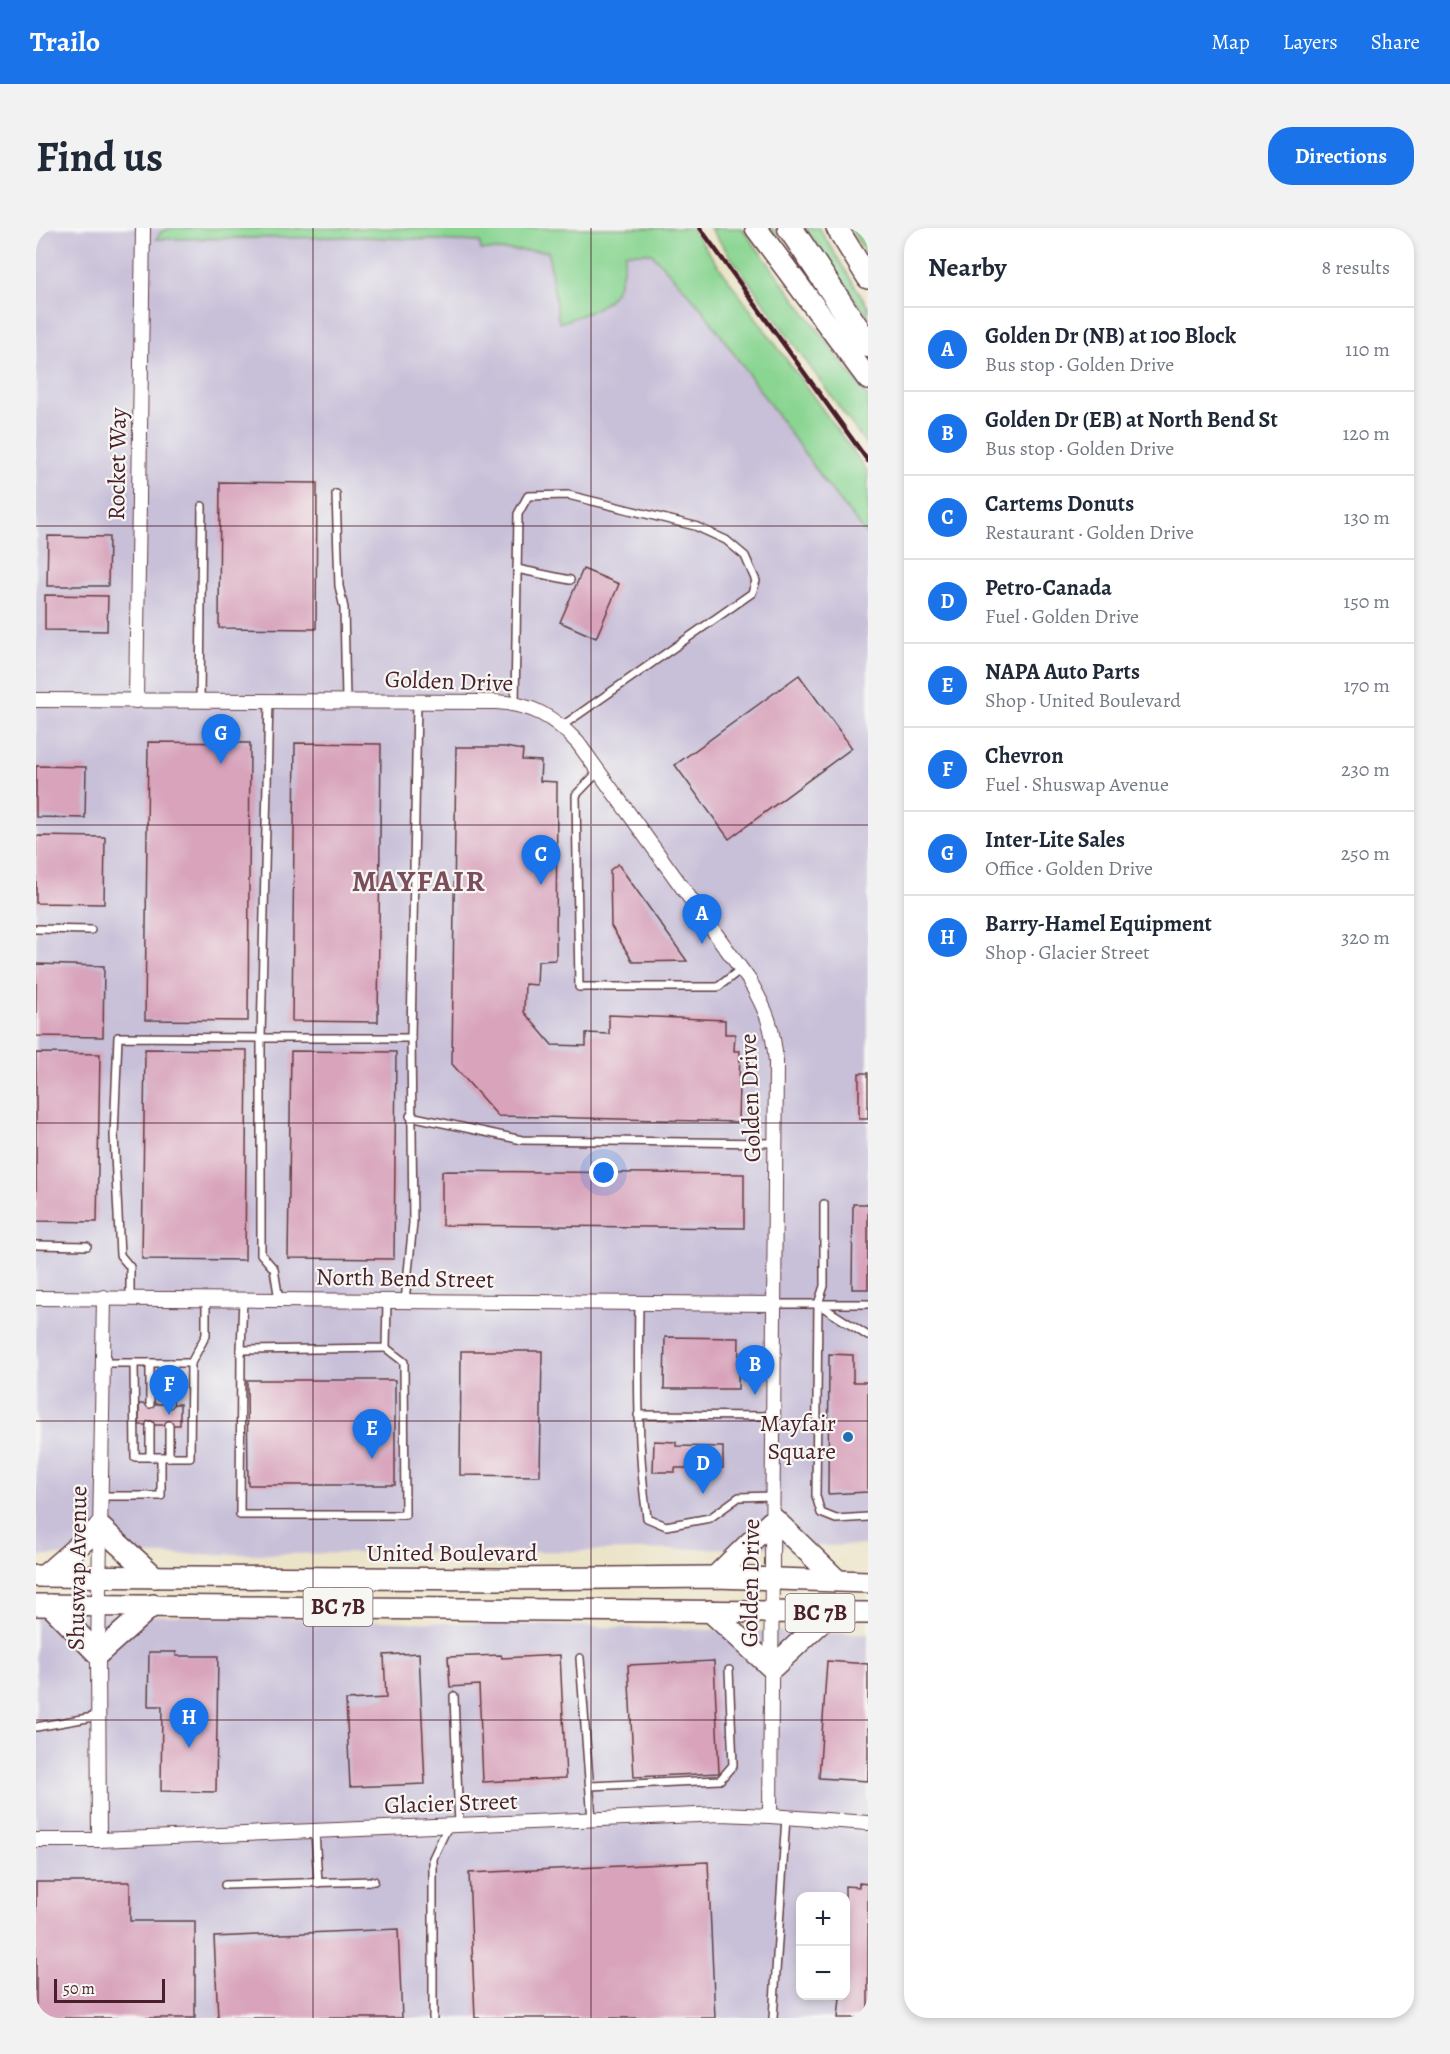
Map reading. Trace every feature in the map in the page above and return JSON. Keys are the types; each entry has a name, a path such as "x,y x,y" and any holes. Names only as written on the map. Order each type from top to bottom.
{"highway":[{"path":"791,228 868,329"},
{"path":"791,228 868,345"}],"main road":[{"path":"756,228 868,379"},
{"path":"837,228 868,278"},
{"path":"715,1576 774,1520 837,1580"},
{"path":"40,1576 100,1527 155,1577"},
{"name":"United Boulevard","path":"40,1576 501,1580 715,1576 868,1582"},
{"path":"43,1605 98,1654 153,1605"},
{"name":"BC 7B","path":"43,1605 868,1614"},
{"path":"710,1611 772,1668 831,1613"}],"street":[{"name":"Rocket Way","path":"136,701 143,228"},
{"name":"Golden Drive","path":"36,700 346,700 514,704 544,714 562,726 578,743 741,969 761,1000 773,1033 776,1062 770,1816"},
{"name":"Shuswap Avenue","path":"99,1840 98,1606 104,1297"},
{"name":"North Bend Street","path":"36,1298 774,1304"},
{"name":"Glacier Street","path":"36,1840 99,1840 721,1814 868,1823"}],"lane":[{"path":"336,494 339,586 344,608 346,700"},
{"path":"514,704 518,514 528,496 568,495 695,526 726,540 745,556 756,581 752,593 562,726"},
{"path":"200,701 201,506"},
{"path":"517,569 570,580"},
{"path":"269,700 261,1038 261,1254 274,1269 279,1299"},
{"path":"405,1301 413,1223 410,1116 417,702"},
{"path":"598,772 576,795 579,987 718,987 741,969"},
{"path":"36,930 91,930"},
{"path":"130,1297 130,1267 120,1255 114,1136 118,1037 411,1038"},
{"path":"410,1116 522,1140 775,1143"},
{"path":"824,1204 824,1286 818,1304 816,1496 821,1513 836,1519 868,1517"},
{"path":"36,1245 87,1246"},
{"path":"134,1363 135,1457 190,1457 191,1363 206,1335 206,1298"},
{"path":"241,1350 386,1348 404,1362 405,1515 240,1515 241,1350 243,1299"},
{"path":"386,1348 387,1301"},
{"path":"639,1303 638,1415 641,1478 647,1518 666,1526 710,1518 739,1497 773,1496"},
{"path":"774,1304 868,1304"},
{"path":"818,1304 868,1336"},
{"path":"102,1363 191,1363"},
{"path":"150,1363 150,1404"},
{"path":"169,1404 170,1363"},
{"path":"638,1415 773,1416"},
{"path":"150,1425 150,1457"},
{"path":"100,1496 161,1496 170,1425"},
{"path":"580,1658 592,1820"},
{"path":"590,1786 720,1780 733,1765 729,1670"},
{"path":"433,2018 433,1858 453,1825 454,1696"},
{"path":"36,1727 99,1716"},
{"path":"773,2018 786,1817"},
{"path":"315,1831 318,1883"},
{"path":"225,1885 374,1881"}],"shaded area":[{"path":"36,228 581,228 668,244 868,521 868,1545 590,1551 36,1556"},
{"path":"36,1612 868,1634 868,2018 36,2018"}],"green space":[{"path":"170,228 691,228 868,472 868,536 827,485 700,306 651,253 625,253 619,283 607,301 587,313 559,323 548,251 481,250 480,242 364,237 156,239 161,232"},
{"path":"710,228 742,228 868,397 868,447"},
{"path":"765,228 772,228 796,259 868,364"},
{"path":"805,228 819,228 868,307 868,317"},
{"path":"850,228 868,228 868,257"}],"building":[{"path":"220,482 317,483 316,629 219,628"},
{"path":"48,536 109,537 108,586 47,586"},
{"path":"583,569 619,584 596,638 560,622"},
{"path":"45,595 108,596 107,631 45,630"},
{"path":"799,675 852,748 729,839 675,765"},
{"path":"148,742 250,743 248,1021 145,1020"},
{"path":"295,743 381,744 378,1022 292,1021"},
{"path":"456,747 505,747 523,750 522,760 541,761 540,781 557,782 556,960 538,961 537,985 525,984 524,1012 552,1045 586,1046 586,1033 609,1034 609,1015 725,1020 725,1034 735,1034 734,1051 740,1051 738,1122 498,1116 452,1064"},
{"path":"36,766 86,767 85,818 36,817"},
{"path":"36,836 105,837 104,904 36,903"},
{"path":"618,864 687,961 633,962 611,926 610,870"},
{"path":"36,964 104,966 103,1037 36,1036"},
{"path":"145,1049 247,1050 245,1260 142,1259"},
{"path":"291,1051 396,1052 394,1259 288,1258"},
{"path":"36,1053 100,1054 97,1222 36,1221"},
{"path":"859,1073 868,1073 868,1119 859,1119"},
{"path":"442,1171 744,1174 744,1228 442,1225"},
{"path":"853,1204 868,1204 868,1289 852,1289"},
{"path":"665,1337 739,1338 738,1389 664,1389"},
{"path":"461,1351 542,1351 540,1476 460,1475"},
{"name":"Mayfair Square","path":"829,1354 853,1355 853,1382 868,1382 868,1492 828,1494"},
{"path":"247,1380 395,1380 395,1485 248,1485"},
{"path":"139,1404 180,1404 180,1425 139,1425"},
{"path":"654,1441 676,1442 676,1446 723,1447 723,1468 675,1468 675,1472 653,1472"},
{"path":"149,1652 176,1652 176,1656 218,1656 216,1792 161,1791 162,1706 148,1706"},
{"path":"419,1653 425,1784 350,1787 346,1700 386,1698 384,1655"},
{"path":"501,1655 502,1658 560,1655 566,1778 483,1782 479,1685 450,1687 448,1657"},
{"path":"714,1661 719,1773 634,1777 628,1665"},
{"path":"827,1661 868,1664 868,1781 819,1778"},
{"path":"708,1862 715,2018 475,2018 469,1873"},
{"path":"36,1882 130,1882 130,1921 195,1921 195,2018 36,2018"},
{"path":"859,1883 868,1884 868,2018 838,2018 840,2000 850,2000 850,1892 845,1892 845,1886 859,1887"},
{"path":"398,1929 402,2018 218,2018 214,1937"}],"railway":[{"path":"700,228 868,461"}],"place":[{"name":"Inter-Lite Sales","path":"221,764"},
{"name":"Cartems Donuts","path":"541,885"},
{"name":"Golden Dr (NB) at 100 Block","path":"702,944"},
{"name":"Golden Dr (EB) at North Bend St","path":"755,1395"},
{"name":"Chevron","path":"169,1415"},
{"name":"Mayfair Square","path":"848,1437"},
{"name":"NAPA Auto Parts","path":"372,1459"},
{"name":"Petro-Canada","path":"703,1494"},
{"name":"Barry-Hamel Equipment","path":"189,1748"}],"district":[{"name":"MAYFAIR","path":"419,881"}]}
